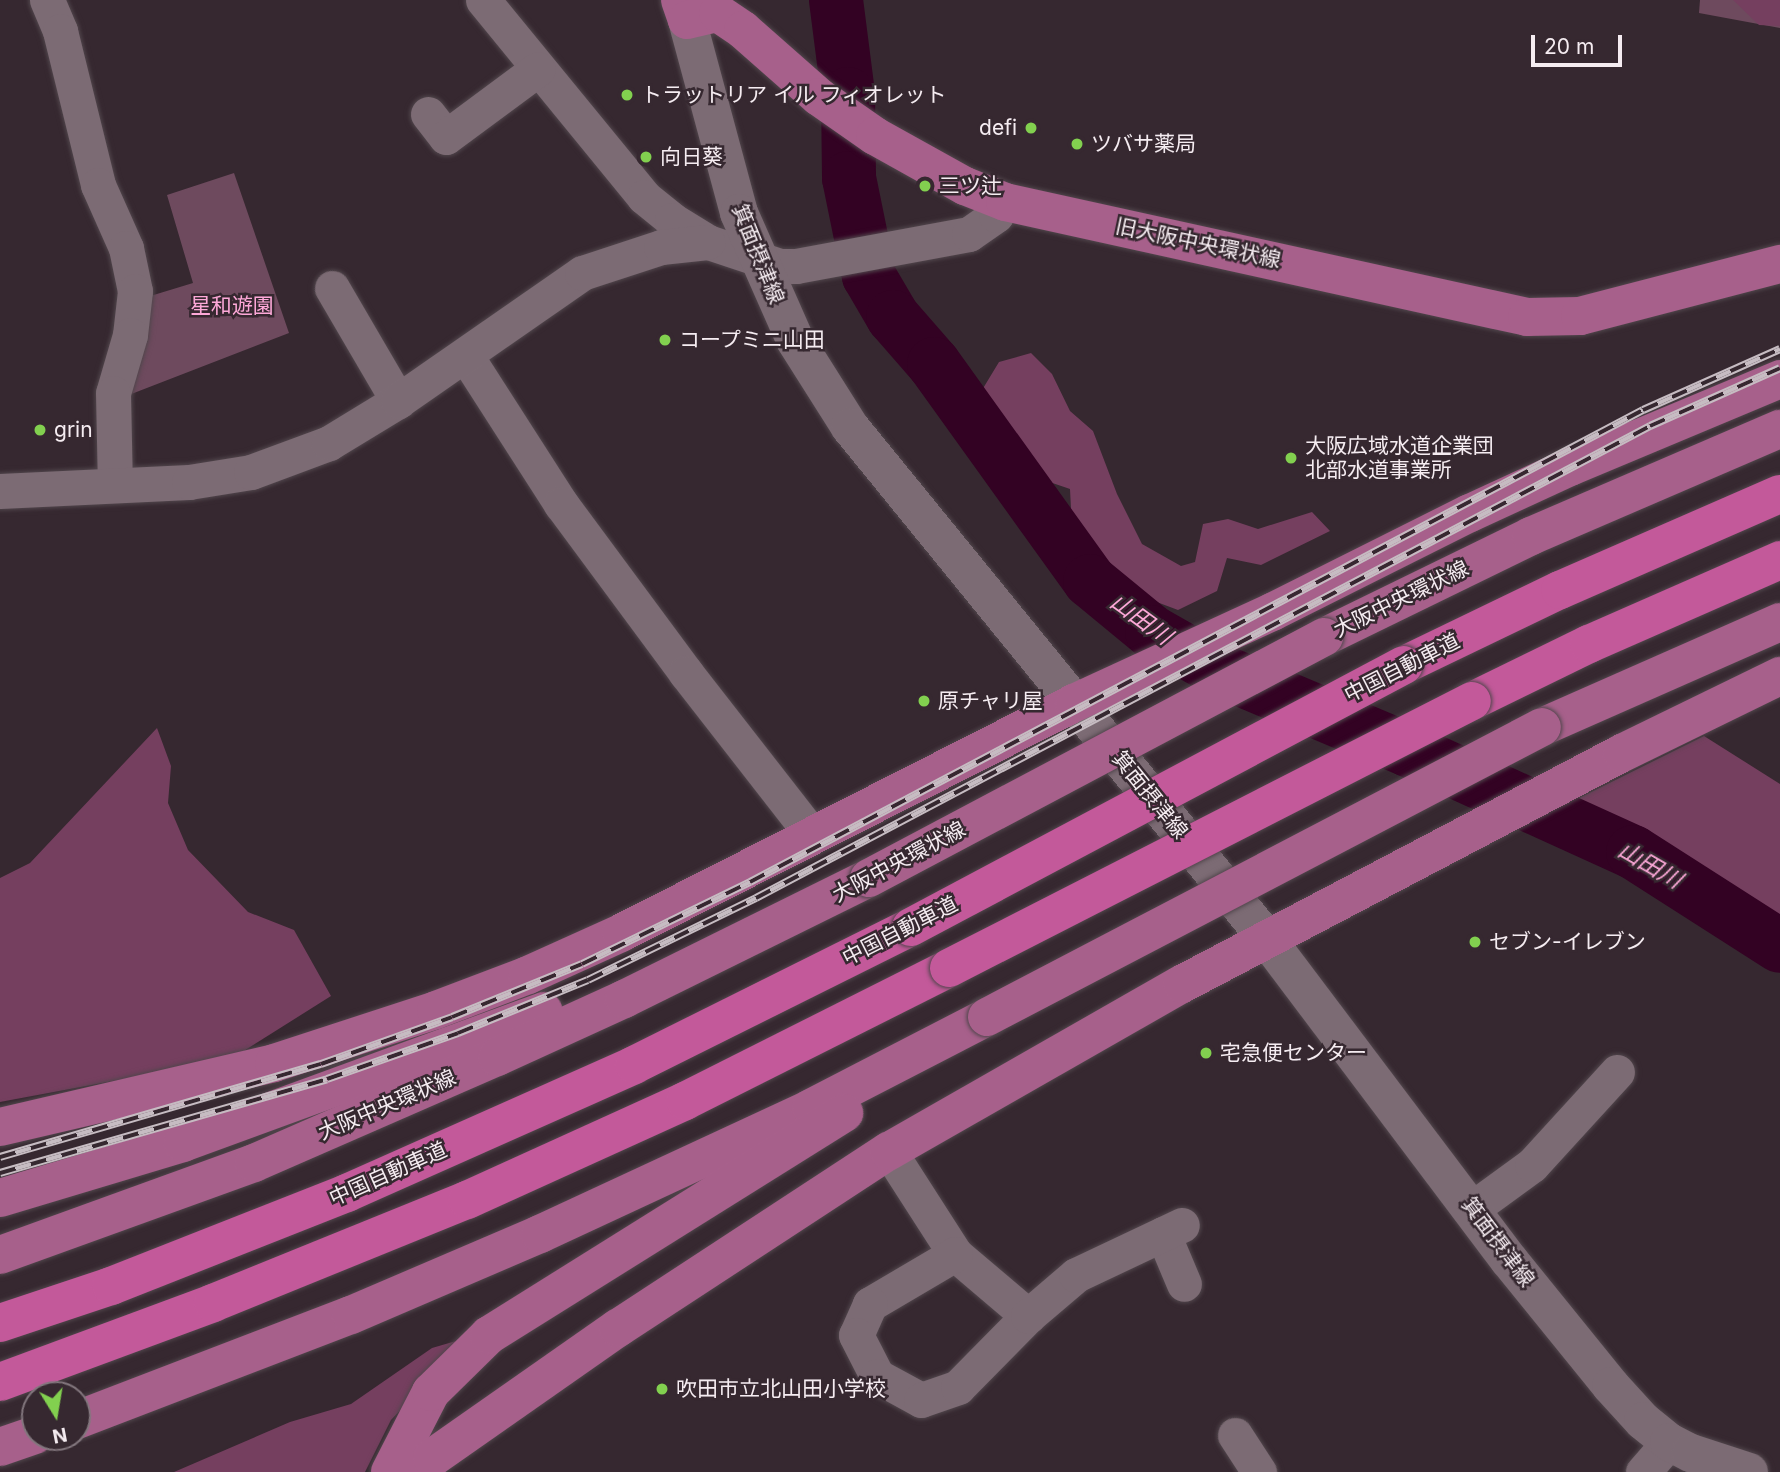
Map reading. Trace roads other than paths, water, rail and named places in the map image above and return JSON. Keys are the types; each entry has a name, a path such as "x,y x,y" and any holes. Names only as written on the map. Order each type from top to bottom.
{"highway":[{"name":"中国自動車道","path":"0,1323 111,1286 347,1193 634,1065 911,927 1404,665 1560,590 1780,494"},
{"path":"0,1382 213,1303 467,1200 685,1101 1472,701 1589,644 1780,560"}],"main road":[{"name":"旧大阪中央環状線","path":"683,10 718,13 743,30 819,97 875,136 965,186 1005,202 1527,317 1580,316 1780,264"},
{"name":"箕面摂津線","path":"683,10 739,213 795,340 850,427 1268,939 1473,1208 1509,1260 1611,1386 1643,1421 1669,1442 1691,1453 1749,1472"},
{"path":"0,1127 242,1072 436,1010 610,938 1122,679 1272,612 1570,467 1780,379"},
{"name":"大阪中央環状線","path":"0,1255 254,1163 560,1030 764,932 869,878 1324,636 1531,536 1780,429"},
{"path":"91,1415 338,1320 540,1234 716,1154 920,1054 1542,727 1780,622"},
{"path":"418,1472 432,1458 618,1328 890,1151 1182,984 1586,772 1780,676"},
{"path":"0,1198 217,1131 764,932"},
{"path":"390,1472 418,1411 431,1392 489,1335 821,1130 920,1054"},
{"path":"0,1447 21,1440"}],"street":[{"path":"47,0 60,31 98,185 126,248 135,291 130,335 113,393 115,485"},
{"path":"483,0 644,197 672,220 708,242 758,260 780,266 796,266 913,245 980,229 1005,202"},
{"path":"428,114 446,137 538,69"},
{"path":"0,491 189,482 251,472 329,443 466,356 582,273 661,247 708,242"},
{"path":"332,288 398,401"},
{"path":"466,356 561,504 686,673 812,835"},
{"path":"1473,1208 1532,1165 1617,1072"},
{"path":"890,1151 955,1254 1028,1316"},
{"path":"955,1254 870,1304 856,1335 877,1376 921,1400 958,1387 1028,1316 1076,1275 1172,1230 1184,1284"},
{"path":"1235,1435 1259,1472"},
{"path":"1643,1472 1669,1442"}],"waterway":[{"name":"山田川","path":"836,0 848,94 849,178 869,276 893,317 934,364 1090,581 1152,632 1221,671 1408,750 1633,852 1780,946"}],"railway":[{"path":"0,1157 321,1064 452,1017 582,964 750,882 1643,410 1780,349"},
{"path":"0,1173 327,1079 458,1033 588,980 756,898 1650,426 1780,368"}],"place":[{"name":"トラットリア イル フィオレット","path":"627,95"},
{"name":"defi","path":"1031,128"},
{"name":"ツバサ薬局","path":"1077,144"},
{"name":"向日葵","path":"646,157"},
{"name":"三ツ辻","path":"925,186"},
{"name":"コープミニ山田","path":"665,340"},
{"name":"grin","path":"40,430"},
{"name":"大阪広域水道企業団 北部水道事業所","path":"1291,458"},
{"name":"原チャリ屋","path":"924,701"},
{"name":"セブン-イレブン","path":"1475,942"},
{"name":"宅急便センター","path":"1206,1053"},
{"name":"吹田市立北山田小学校","path":"662,1389"}],"park label":[{"name":"星和遊園","path":"232,306"}]}
